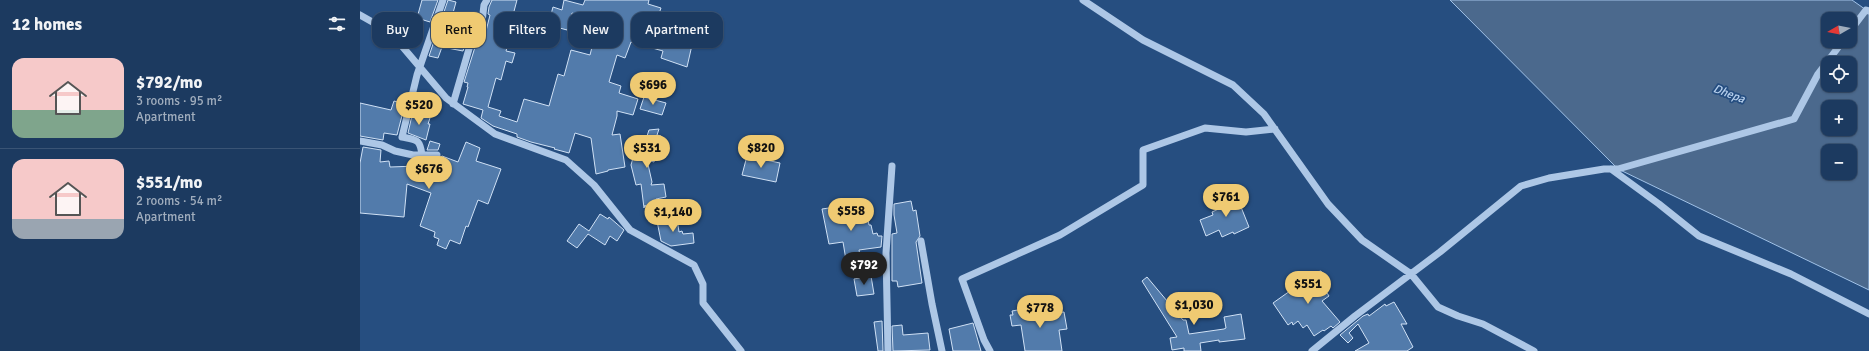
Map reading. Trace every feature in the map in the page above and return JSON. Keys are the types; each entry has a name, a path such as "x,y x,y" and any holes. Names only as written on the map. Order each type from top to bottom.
{"street":[{"path":"422,156 421,145 416,140 402,137 417,75 443,0"},
{"path":"453,104 471,42 481,30 486,0"},
{"path":"1083,0 1143,40 1233,86 1264,114 1328,204 1362,240 1411,274 1438,307 1458,316 1483,324 1534,351"},
{"path":"1857,22 1866,10 1869,11"},
{"path":"360,15 390,32 446,98 453,104 495,134 566,160 594,185 630,230 694,265 702,284 703,303 741,351"},
{"path":"1312,351 1521,186 1549,178 1618,169 1794,119 1818,74 1838,48"},
{"path":"990,351 984,340 962,279 1060,234 1143,185 1143,150 1205,128 1246,132 1275,129"},
{"path":"360,142 382,145 395,151 422,156 437,155"},
{"path":"888,351 886,253 892,166"},
{"path":"1611,169 1659,204 1699,236 1791,274 1869,314"},
{"path":"921,241 942,351"}],"water":[{"name":"Dhepa","path":"1450,0 1852,0 1869,12 1869,290 1618,169"}],"building":[{"path":"422,0 438,0 434,12 431,12 430,22 423,20 423,12 419,12"},
{"path":"448,0 456,2 453,12 444,12"},
{"path":"492,0 517,0 514,12 494,12 494,48 507,48 506,51 515,53 512,63 506,61 501,80 496,78 488,107 501,111 499,116 517,122 524,99 549,106 558,74 564,76 571,50 590,55 592,48 623,48 623,12 568,12 567,30 560,28 560,12 552,12 553,7 562,10 564,0 583,5 585,0 649,0 648,4 661,8 660,12 631,12 631,42 625,58 617,55 609,82 621,86 619,93 638,99 633,115 617,111 612,135 620,134 625,167 596,174 591,138 575,133 569,153 531,142 517,137 517,134 493,126 481,118 483,110 463,104 468,87 468,83 464,82 475,48 486,48 486,31 490,15 488,14"},
{"path":"432,48 442,48 438,58 429,56"},
{"path":"447,48 464,48 463,51"},
{"path":"652,48 691,48 687,67 661,58 663,51"},
{"path":"644,97 666,103 662,115 640,109"},
{"path":"394,101 405,104 397,135 384,133 383,140 360,136 360,103 391,110"},
{"path":"413,111 430,118 426,140 408,133"},
{"path":"659,129 657,135 661,136 654,162 647,160 652,182 651,185 664,184 666,197 656,199 657,205 646,207 645,205 644,208 641,184 636,185 631,165 638,140 645,142 649,130"},
{"path":"430,141 440,144 438,150 427,150"},
{"path":"466,142 480,148 476,161 501,169 488,204 478,200 468,227 466,226 460,244 450,240 446,249 437,245 439,239 434,237 435,232 420,226 431,193 407,184 404,217 360,213 360,163 363,147 381,150 380,162 389,161 390,167 422,167 424,160 437,160 442,156 458,162"},
{"path":"747,156 780,163 776,182 742,175"},
{"path":"1235,192 1249,227 1234,234 1233,232 1222,237 1219,230 1206,236 1200,220 1213,215 1212,212 1223,207 1220,200"},
{"path":"911,201 913,211 916,210 920,236 916,242 922,283 898,287 897,281 892,281 892,234 897,233 894,204"},
{"path":"863,203 863,206 865,205 869,225 871,225 873,234 877,233 878,236 882,236 881,247 859,250 863,273 853,275 851,265 847,266 843,242 829,244 822,209"},
{"path":"600,214 608,219 609,217 624,230 617,241 610,236 605,245 588,234 577,248 567,241 579,224 589,231"},
{"path":"677,218 679,232 682,231 683,234 693,233 694,243 671,246 661,241 657,221"},
{"path":"1321,271 1328,288 1325,290 1329,296 1322,301 1340,322 1333,328 1331,326 1314,336 1307,325 1303,328 1298,321 1293,325 1292,322 1288,325 1273,303 1297,286 1295,282 1306,275"},
{"path":"871,276 874,294 857,296 854,279"},
{"path":"1147,277 1183,320 1186,320 1189,334 1224,329 1226,328 1224,317 1241,314 1245,339 1219,342 1219,340 1200,343 1201,351 1184,351 1184,348 1172,350 1170,338 1177,337 1142,281"},
{"path":"1394,302 1407,324 1401,324 1413,347 1407,351 1355,351 1369,343 1358,324 1349,333 1353,338 1348,343 1340,335 1363,316 1368,314 1369,316 1385,304 1386,306"},
{"path":"1029,308 1030,312 1053,308 1054,313 1064,312 1067,329 1059,330 1062,351 1025,351 1021,325 1012,326 1010,315 1013,315 1012,311"},
{"path":"882,321 883,351 878,351 874,322"},
{"path":"973,323 981,351 953,351 949,329"},
{"path":"902,325 903,335 928,333 930,350 893,351 892,326"}]}
